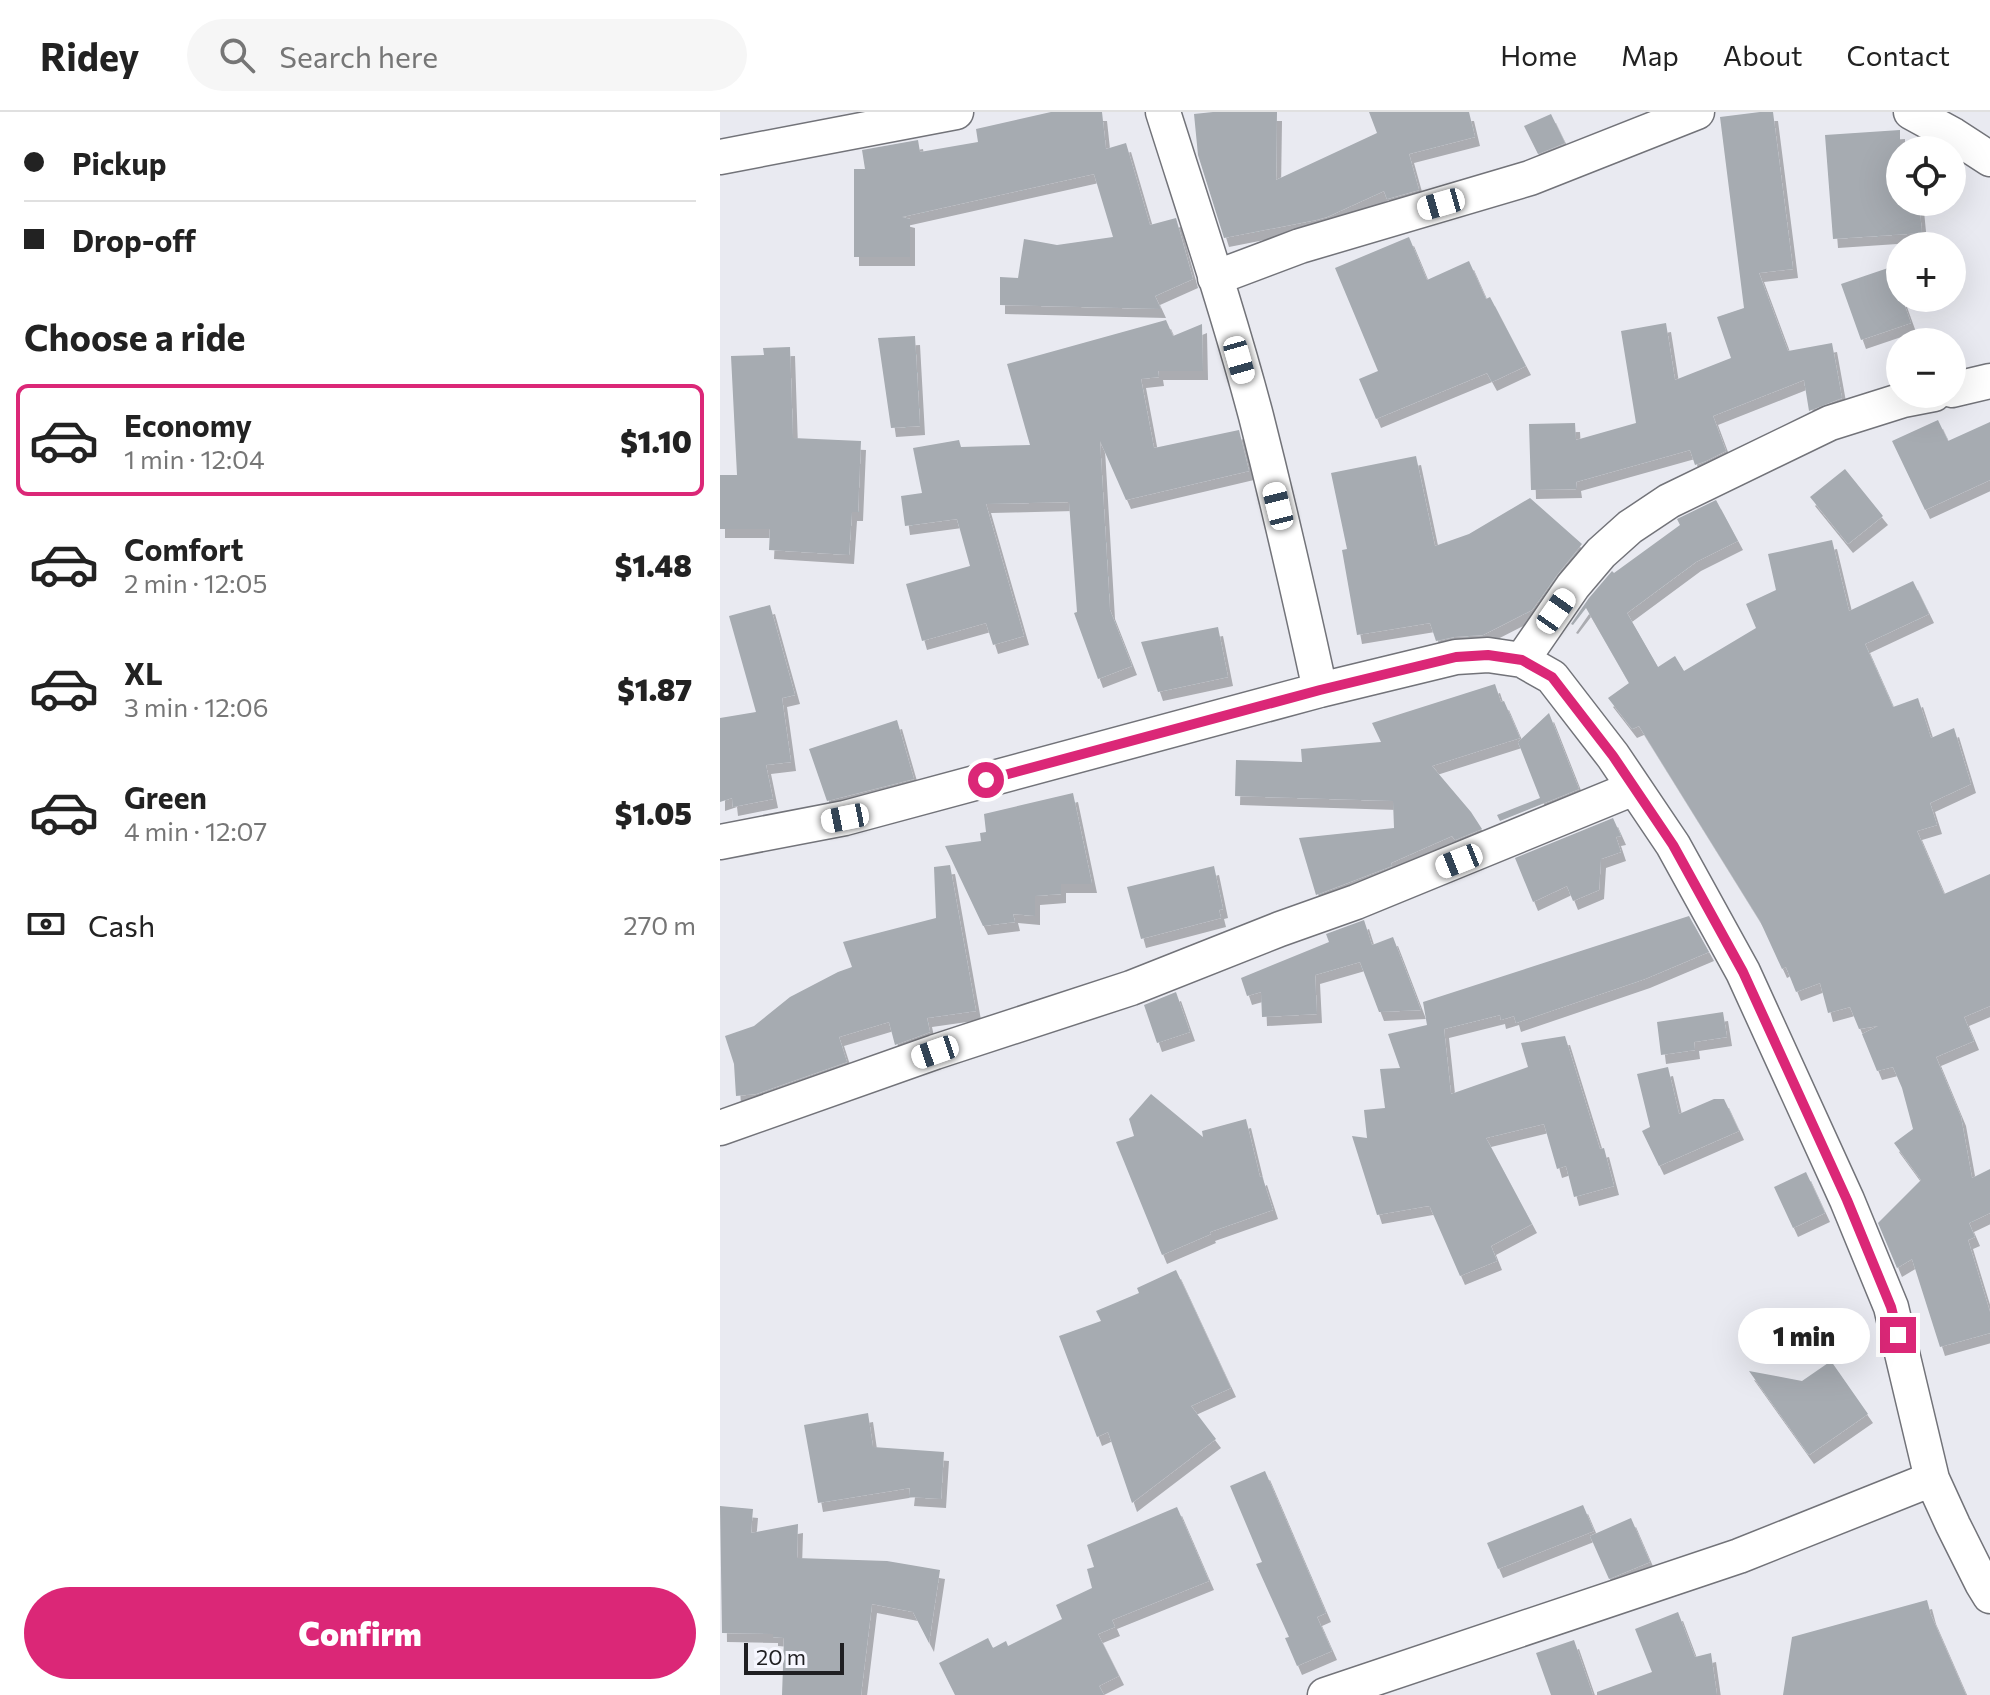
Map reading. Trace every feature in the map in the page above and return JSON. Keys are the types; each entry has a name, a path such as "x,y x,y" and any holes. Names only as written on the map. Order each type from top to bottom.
{"street":[{"path":"720,157 956,112"},
{"path":"1163,112 1255,414 1320,690"},
{"path":"1215,278 1341,233 1530,178 1697,112"},
{"path":"1911,112 1990,159"},
{"path":"1966,387 1990,381"},
{"path":"1522,660 1573,586 1601,553 1630,527 1669,501 1830,423 1886,405"},
{"path":"720,842 845,818 1320,690 1456,657 1488,655 1522,660 1552,677 1613,756 1673,845 1743,972 1847,1200 1891,1307 1932,1479 1990,1596"},
{"path":"720,1128 935,1052 1131,988 1385,891 1634,788"},
{"path":"1325,1695 1739,1556 1932,1479"}],"building":[{"path":"1051,112 1102,112 1106,149 1126,143 1150,225 1176,218 1193,279 1155,296 1161,309 1000,305 1000,277 1018,278 1024,239 1057,245 1113,237 1094,174 902,217 910,219 910,257 854,257 854,169 865,169 862,150 918,140 920,152 978,142 976,129"},
{"path":"1277,112 1276,180 1377,133 1369,112 1469,112 1475,137 1409,154 1419,190 1387,199 1384,191 1327,217 1224,238 1198,155 1194,114"},
{"path":"1773,112 1793,269 1759,273 1788,351 1832,343 1842,398 1809,411 1804,380 1713,416 1726,451 1706,461 1695,465 1690,450 1576,482 1577,489 1531,490 1529,424 1575,423 1576,440 1636,423 1621,331 1666,323 1675,380 1731,358 1717,317 1744,308 1720,117"},
{"path":"1551,114 1565,143 1538,154 1524,126"},
{"path":"1900,130 1900,136 1886,136 1886,216 1920,216 1922,232 1886,232 1886,235 1833,239 1825,135"},
{"path":"1409,237 1427,280 1469,261 1486,299 1490,297 1526,366 1492,382 1487,373 1376,419 1359,379 1378,371 1335,268"},
{"path":"1886,269 1886,312 1907,312 1911,323 1886,328 1886,332 1861,340 1841,284"},
{"path":"1166,320 1173,336 1202,324 1203,371 1158,371 1159,377 1141,379 1154,448 1239,430 1249,471 1126,500 1100,441 1110,610 1132,666 1098,679 1074,613 1077,612 1069,502 986,504 1024,636 993,645 986,623 922,641 906,584 970,566 957,519 905,526 901,496 922,493 913,448 959,440 961,447 1030,445 1007,364"},
{"path":"915,336 920,426 891,428 878,338"},
{"path":"790,347 793,438 861,441 858,512 852,512 849,555 769,550 770,529 720,529 720,475 737,475 731,356 764,355 763,348"},
{"path":"1938,420 1948,441 1990,422 1990,480 1925,510 1892,441"},
{"path":"1416,456 1435,546 1469,534 1530,498 1582,544 1532,610 1483,635 1436,641 1430,623 1357,635 1342,550 1347,549 1331,473"},
{"path":"1845,469 1883,516 1848,544 1810,497"},
{"path":"1716,500 1738,541 1696,562 1627,613 1658,667 1675,656 1684,671 1756,628 1746,604 1776,590 1768,554 1832,540 1849,611 1913,581 1929,614 1865,644 1893,707 1918,698 1931,738 1954,728 1971,784 1930,803 1937,825 1917,831 1944,894 1990,874 1990,1006 1964,1017 1974,1041 1936,1057 1961,1117 1972,1178 1990,1169 1990,1213 1969,1223 1975,1237 1968,1240 1990,1312 1990,1333 1940,1347 1912,1259 1897,1268 1878,1223 1921,1180 1894,1143 1913,1129 1902,1088 1893,1067 1877,1071 1862,1034 1878,1026 1859,1029 1850,1007 1828,1013 1820,983 1796,992 1760,921 1639,726 1632,729 1608,698 1629,683 1586,608 1571,624 1612,571 1614,573 1680,525 1677,519"},
{"path":"770,605 795,695 782,698 791,762 766,765 773,799 733,807 732,798 720,802 720,718 756,712 729,616"},
{"path":"1218,627 1228,677 1158,692 1141,642"},
{"path":"1495,684 1520,738 1432,766 1482,829 1455,840 1452,836 1391,863 1392,866 1316,895 1299,838 1394,828 1393,801 1235,796 1236,760 1302,762 1301,749 1381,742 1372,723"},
{"path":"1549,713 1579,789 1500,821 1497,815 1540,798 1518,742"},
{"path":"897,720 914,779 827,801 809,749"},
{"path":"1073,793 1092,884 1061,884 1061,894 1035,896 1035,916 1013,914 1015,922 983,926 945,846 981,841 980,833 986,832 984,814"},
{"path":"1613,818 1621,836 1616,837 1621,852 1601,859 1599,890 1573,901 1567,886 1533,902 1515,858"},
{"path":"950,865 976,1011 927,1018 930,1032 895,1045 889,1022 839,1037 847,1062 756,1094 736,1096 734,1064 725,1036 754,1026 790,997 852,967 843,942 936,918 934,867"},
{"path":"1214,866 1223,909 1219,910 1221,918 1141,939 1127,887"},
{"path":"1689,916 1709,952 1645,979 1516,1023 1514,1016 1501,1020 1500,1015 1444,1029 1451,1094 1528,1067 1521,1043 1565,1036 1614,1186 1574,1197 1566,1166 1557,1169 1544,1124 1486,1138 1532,1224 1491,1246 1497,1261 1460,1276 1430,1207 1377,1215 1352,1136 1367,1138 1364,1110 1385,1108 1380,1069 1400,1068 1388,1034 1427,1025 1423,1002"},
{"path":"1364,920 1372,945 1393,937 1421,1010 1379,1012 1360,962 1315,975 1317,1014 1262,1017 1261,992 1247,996 1241,978 1329,942 1326,934"},
{"path":"1176,992 1190,1032 1157,1043 1144,1005"},
{"path":"1723,1012 1727,1037 1694,1042 1695,1050 1661,1055 1657,1022"},
{"path":"1668,1067 1679,1114 1714,1099 1724,1099 1739,1131 1659,1166 1642,1131 1650,1127 1637,1074"},
{"path":"1151,1094 1203,1137 1202,1131 1246,1119 1260,1177 1273,1210 1210,1232 1162,1255 1116,1142 1134,1136 1129,1119"},
{"path":"1806,1172 1825,1213 1793,1228 1774,1187"},
{"path":"1176,1270 1231,1388 1191,1406 1216,1439 1132,1503 1108,1432 1097,1437 1059,1336 1101,1321 1096,1311 1139,1293 1137,1288"},
{"path":"1831,1361 1868,1414 1809,1455 1749,1371 1802,1381"},
{"path":"868,1413 873,1447 944,1452 941,1499 909,1497 910,1488 818,1503 804,1425"},
{"path":"1265,1471 1326,1613 1317,1617 1332,1651 1297,1666 1285,1638 1289,1637 1256,1564 1262,1562 1230,1486"},
{"path":"1583,1505 1594,1531 1498,1569 1487,1543"},
{"path":"720,1506 753,1509 751,1533 798,1524 797,1558 887,1561 940,1570 929,1643 913,1612 872,1604 861,1695 782,1695 784,1638 773,1637 773,1634 722,1633"},
{"path":"1177,1507 1209,1581 1112,1620 1115,1627 1098,1634 1119,1676 1099,1686 1104,1695 955,1695 939,1663 988,1638 993,1648 1006,1641 1008,1646 1062,1619 1056,1605 1092,1588 1087,1569 1094,1567 1087,1545"},
{"path":"1631,1518 1650,1562 1609,1579 1590,1536"},
{"path":"1927,1600 1966,1695 1783,1695 1792,1637"},
{"path":"1678,1612 1695,1657 1711,1653 1717,1695 1597,1695 1597,1692 1652,1672 1635,1629"},
{"path":"1574,1640 1593,1695 1551,1695 1536,1653"}],"route":[{"path":"986,780 1320,690 1456,657 1488,655 1522,660 1552,677 1613,756 1673,845 1743,972 1847,1200 1891,1307 1898,1335"}]}
